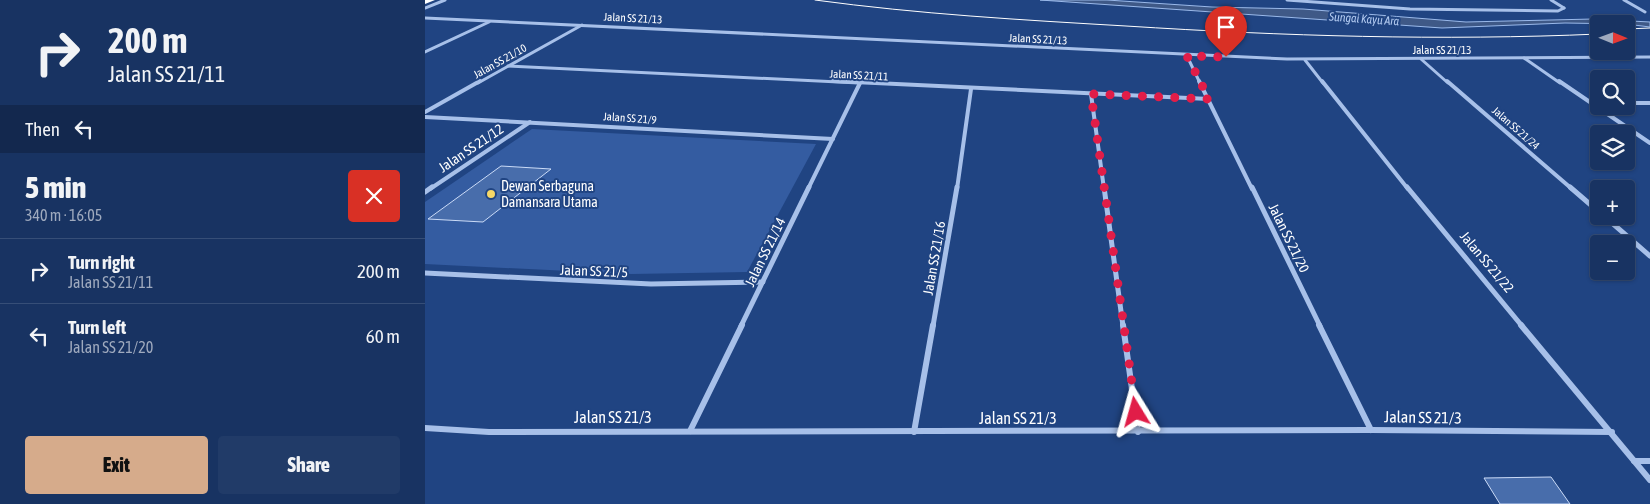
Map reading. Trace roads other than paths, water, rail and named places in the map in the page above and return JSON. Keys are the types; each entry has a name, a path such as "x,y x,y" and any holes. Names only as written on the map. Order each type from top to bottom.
{"highway":[{"path":"425,2 431,0"}],"street":[{"path":"425,8 445,0"},
{"path":"1287,0 1410,9 1558,11 1564,8 1551,0"},
{"path":"1624,0 1645,12"},
{"name":"Jalan SS 21/13","path":"425,18 1187,56 1305,60 1650,58"},
{"path":"425,52 491,21"},
{"name":"Jalan SS 21/10","path":"425,112 582,25"},
{"name":"Jalan SS 21/20","path":"1187,56 1371,430"},
{"path":"1523,58 1590,102"},
{"name":"Jalan SS 21/24","path":"1421,59 1590,204"},
{"name":"Jalan SS 21/22","path":"1305,60 1367,139 1650,480"},
{"name":"Jalan SS 21/11","path":"508,66 1209,99"},
{"name":"Jalan SS 21/14","path":"690,431 860,83"},
{"name":"Jalan SS 21/16","path":"914,432 953,217 971,89"},
{"path":"1091,94 1139,432"},
{"path":"1635,103 1650,103"},
{"path":"1609,115 1650,143"},
{"name":"Jalan SS 21/9","path":"425,117 530,121 833,139"},
{"name":"Jalan SS 21/12","path":"425,192 530,121"},
{"path":"425,186 434,186"},
{"path":"1614,225 1650,256"},
{"name":"Jalan SS 21/5","path":"425,273 651,284 763,282"},
{"name":"Jalan SS 21/3","path":"425,428 489,432 1371,430 1612,432"},
{"path":"1634,461 1650,461"}],"water":[{"name":"Sungai Kayu Ara","path":"1040,0 1107,0 1212,7 1303,9 1466,22 1590,19 1590,23 1442,28"},
{"path":"1635,21 1650,22 1650,27 1635,25"}],"tram line":[{"path":"815,0 970,16 1244,32 1422,37 1590,34"},
{"path":"1635,29 1650,28"}],"place":[{"name":"Dewan Serbaguna Damansara Utama","path":"491,194"}]}
